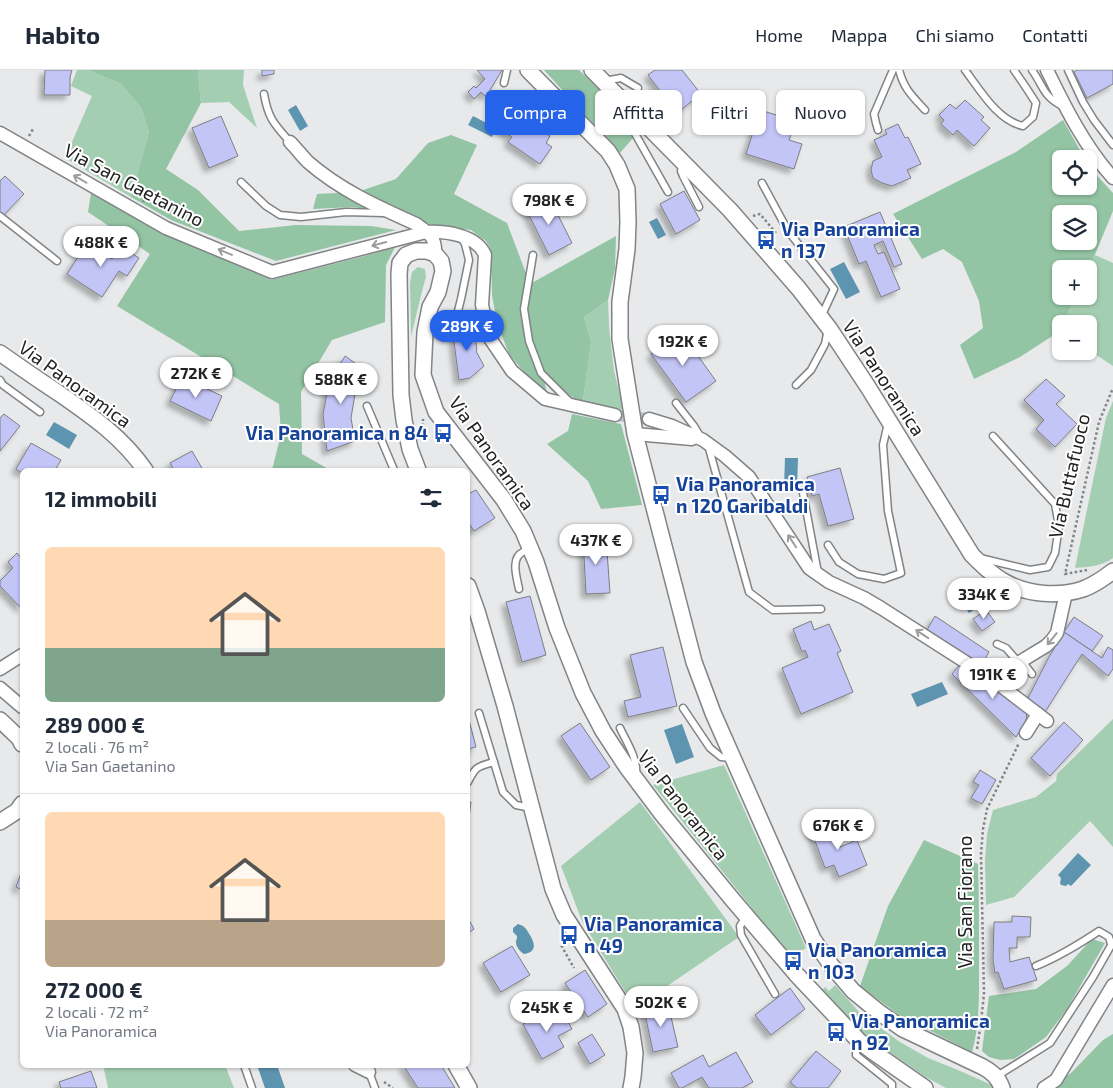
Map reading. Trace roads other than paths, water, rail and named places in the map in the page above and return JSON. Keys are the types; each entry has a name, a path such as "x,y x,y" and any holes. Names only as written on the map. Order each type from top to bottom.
{"street":[{"path":"528,70 608,151 617,165 626,189 627,248 620,302 620,339 634,434 694,662 713,713 813,939 831,965 853,991 880,1013 904,1029 983,1067 993,1073 999,1082"},
{"path":"1047,70 1065,108 1101,165 1113,178"},
{"name":"Via Panoramica","path":"598,75 612,90"},
{"name":"Via San Gaetanino","path":"0,133 166,228 272,272 426,232 436,231 460,236 474,242 482,248 484,256 482,305 489,337 507,365 545,399 615,415"},
{"name":"Via Panoramica","path":"656,135 734,215 825,323 868,386 972,555 990,572 1006,583 1025,590 1047,594 1066,593 1084,589 1113,572"},
{"name":"Via San Gaetanino","path":"290,142 322,173 360,198 416,224 426,232"},
{"path":"417,468 410,449 401,395 399,274 400,263 406,256 416,250 427,250 435,254 436,245 426,232"},
{"name":"Via Panoramica","path":"435,254 441,261 443,271 438,292 430,307 424,332 423,375 436,412 504,500 523,532 536,562 557,628 583,693 603,731 669,822 796,974 859,1040 925,1088"},
{"name":"Via Panoramica","path":"0,353 99,421 118,438 145,468"},
{"path":"649,419 672,426 705,442 750,477 809,568 829,582 881,608 992,679 1046,721 1026,733"},
{"path":"634,434 705,442"},
{"path":"470,592 506,706 553,889 564,915 625,1009 631,1027 635,1053 631,1088"},
{"path":"992,679 1046,646 1052,640 1057,634 1066,593"},
{"path":"0,669 20,656"},
{"path":"0,688 20,705"},
{"path":"0,720 20,740"},
{"path":"0,822 20,811"},
{"path":"1044,1088 1056,1080 1113,985"},
{"path":"361,1068 370,1072"},
{"path":"458,1068 469,1088"}],"lane":[{"path":"504,83 508,70"},
{"path":"878,130 874,114 894,70"},
{"path":"899,70 902,82 925,110"},
{"path":"965,70 995,110 1014,124 1023,126 1033,117 1036,103 1014,70"},
{"path":"1032,70 1044,92 1054,102 1065,108"},
{"path":"1068,70 1083,102 1113,145"},
{"path":"598,75 621,78 638,88"},
{"path":"264,94 273,122 290,142"},
{"path":"636,135 668,192"},
{"path":"684,163 683,176 699,207"},
{"path":"241,182 266,206 280,215 301,217 346,212 391,213"},
{"path":"762,182 788,231 834,289 825,323 825,344 811,370 796,385"},
{"path":"0,216 57,261"},
{"path":"456,318 468,260 465,244 460,236"},
{"path":"533,255 524,309 529,341 541,373 574,406"},
{"path":"0,380 3,385 40,412"},
{"path":"676,403 705,442 750,592 772,610 821,609"},
{"path":"367,406 393,468"},
{"path":"828,545 840,562 858,574 884,579 901,573 888,511 884,445 889,420"},
{"path":"972,555 1030,570 1048,568 1055,553 1058,526 1055,504 993,436"},
{"path":"803,493 819,575"},
{"path":"519,589 515,572 516,558 522,552 531,549"},
{"path":"997,644 1006,648 1032,674"},
{"path":"683,708 710,748 721,757 733,758"},
{"path":"480,713 502,792 516,805 533,808"},
{"path":"620,728 637,767 636,779"},
{"path":"470,778 473,771 478,767 494,762"},
{"path":"747,916 740,926 741,935 775,994"},
{"path":"999,1082 1050,1042 1093,977 1112,943 1109,937 1099,931 1056,958 1036,966"},
{"path":"859,1040 856,1055 892,1084 892,1088"},
{"path":"245,1068 252,1088"},
{"path":"370,1072 375,1088"}],"water":[{"path":"296,105 308,126 300,131 288,110"},
{"path":"473,116 485,122 485,134 468,125"},
{"path":"657,218 666,235 658,239 649,222"},
{"path":"844,262 860,292 846,299 830,269"},
{"path":"54,422 77,435 69,449 46,435"},
{"path":"785,458 798,458 797,489 784,488"},
{"path":"966,581 982,605 969,613 954,589"},
{"path":"942,682 948,694 917,707 911,694"},
{"path":"682,724 694,757 676,764 664,730"},
{"path":"1078,853 1091,865 1071,886 1068,884 1066,886 1061,885 1061,878 1058,875"},
{"path":"518,924 526,929 533,941 534,947 528,953 524,954 516,945 517,936 513,932 513,928"},
{"path":"258,1068 278,1068 285,1088 265,1088"}],"tunnel":[{"path":"615,415 649,419"}],"place":[{"name":"Via Panoramica n 137","path":"766,240"},
{"name":"Via Panoramica n 84","path":"443,433"},
{"name":"Via Panoramica n 120 Garibaldi","path":"661,495"},
{"name":"Via Panoramica n 49","path":"569,935"},
{"name":"Via Panoramica n 103","path":"793,961"},
{"name":"Via Panoramica n 92","path":"836,1032"}]}
